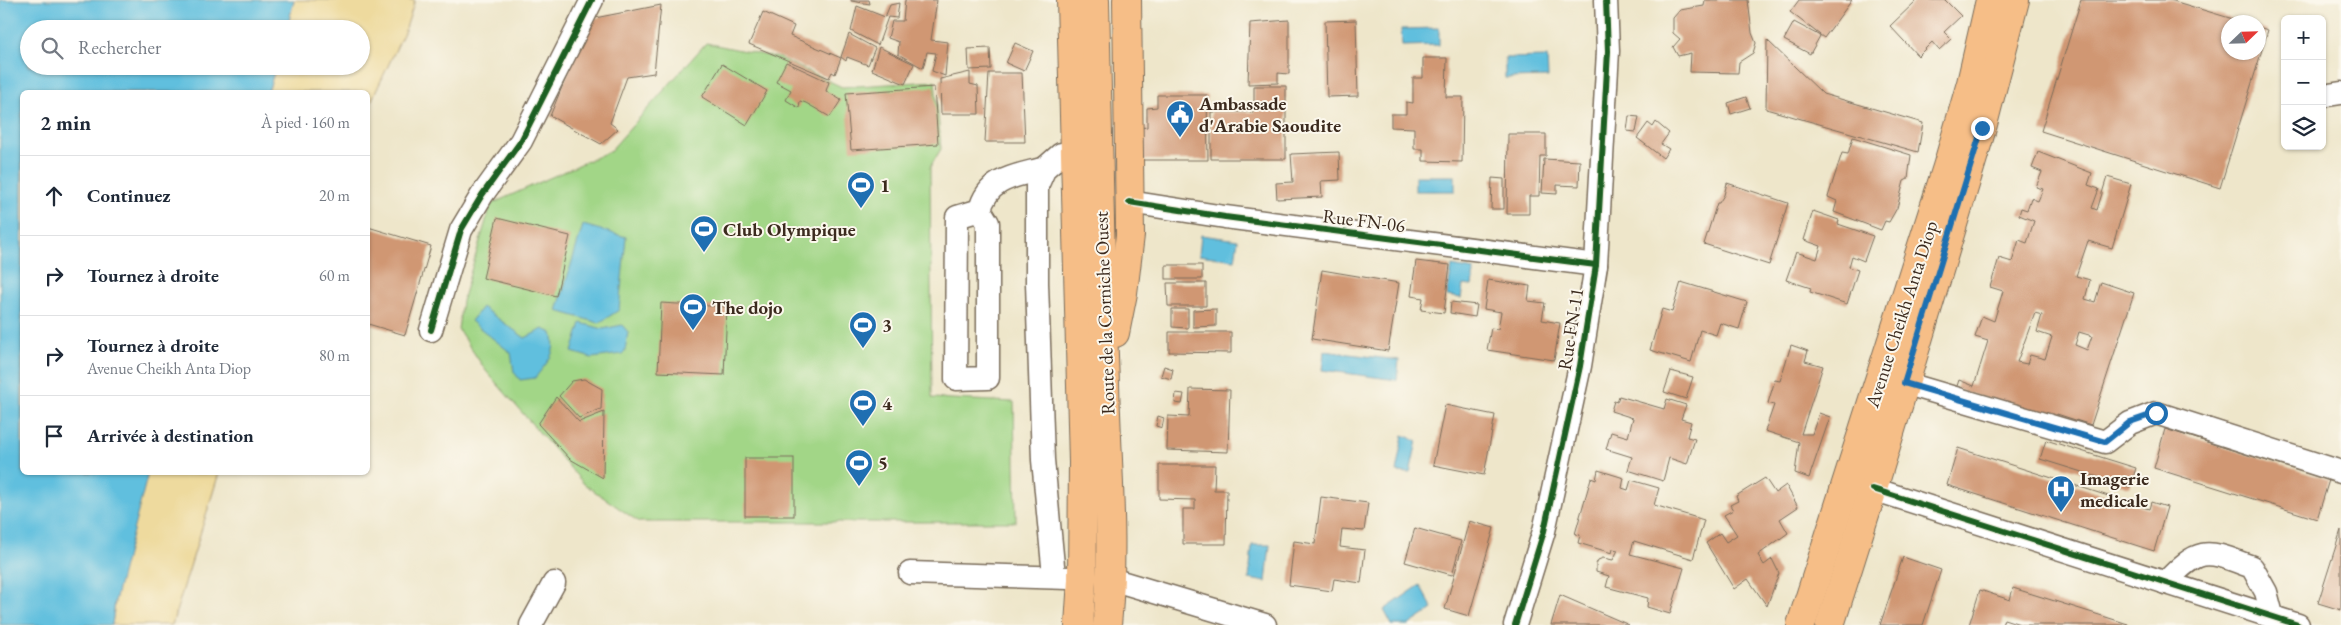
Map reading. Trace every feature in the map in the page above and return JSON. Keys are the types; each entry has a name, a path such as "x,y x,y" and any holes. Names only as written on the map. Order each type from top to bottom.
{"main road":[{"path":"1055,0 1053,161 1065,449 1073,487 1083,507"},
{"name":"Route de la Corniche Ouest","path":"1070,0 1083,507 1079,625"},
{"name":"Route de la Corniche Ouest","path":"1095,0 1104,384 1111,497 1111,579 1106,625"},
{"path":"1104,384 1122,293 1130,235 1127,0"},
{"name":"Avenue Cheikh Anta Diop","path":"1800,625 1948,167 1971,83 1990,0"},
{"name":"Avenue Cheikh Anta Diop","path":"1830,625 1982,128 2015,0"}],"street":[{"path":"431,330 461,230 482,195 521,140 592,0"},
{"name":"Rue FN-11","path":"1515,625 1544,531 1580,366 1596,265 1608,51 1606,0"},
{"path":"2326,95 2341,93"},
{"path":"980,210 957,216 956,379 988,378 988,223 980,210 983,197 997,182 1053,161"},
{"path":"1053,161 1037,186 1037,283 1043,460 1054,576"},
{"name":"Rue FN-06","path":"1129,202 1225,217 1596,265"},
{"path":"1904,383 2105,442 2130,422 2156,413 2341,472"},
{"path":"1873,489 2298,625"},
{"path":"2165,583 2183,564 2198,555 2214,553 2252,567 2266,592 2272,616"},
{"path":"910,573 1054,576 1082,580"},
{"path":"1111,579 1265,625"},
{"path":"531,625 554,582"}],"green space":[{"name":"Club Olympique","path":"706,43 779,58 842,87 935,81 941,149 930,167 932,398 1014,402 1016,522 639,522 584,484 486,371 458,329 462,301 491,204 610,151"}],"sand":[{"path":"294,0 415,0 406,28 370,104 370,90 269,90 273,75 370,75 370,20 289,20"},
{"path":"144,475 218,475 172,625 112,625 115,601"}],"water":[{"path":"0,0 294,0 289,20 20,20 20,75 273,75 269,90 20,90 20,475 147,475 115,601 112,625 0,625"},
{"path":"1439,28 1439,45 1402,46 1401,29"},
{"path":"1547,57 1548,77 1505,78 1505,58"},
{"path":"1415,176 1455,176 1455,191 1415,191"},
{"path":"583,225 626,237 619,310 599,323 557,311"},
{"path":"1201,235 1238,240 1235,260 1199,255"},
{"path":"1452,266 1474,270 1472,286 1463,285 1461,298 1447,296"},
{"path":"482,307 525,338 543,329 552,333 554,347 547,362 535,378 520,380 514,372 511,353 471,321"},
{"path":"581,323 603,329 622,325 628,332 625,351 622,354 592,358 572,352"},
{"path":"1324,351 1399,360 1397,380 1322,370"},
{"path":"1403,435 1417,441 1410,473 1396,472"},
{"path":"1252,545 1270,545 1266,582 1249,579"},
{"path":"1420,585 1433,609 1409,625 1392,625 1384,610"}],"building":[{"path":"869,0 870,4 851,1"},
{"path":"905,0 937,0 931,40 948,42 945,76 932,71 936,53 927,52 923,68 898,54 899,42 888,38 892,21 903,21"},
{"path":"1705,0 1748,0 1752,33 1756,43 1753,53 1739,62 1738,73 1690,72 1691,53 1678,56 1673,47 1680,39 1673,33 1673,18 1680,10 1704,6"},
{"path":"1799,0 1852,0 1824,38 1790,12"},
{"path":"1917,0 1945,0 1961,16 1944,32 1951,39 1939,50 1932,42 1918,56 1890,26"},
{"path":"2081,0 2170,0 2221,15 2221,60 2259,60 2220,188 2041,131"},
{"path":"899,3 897,18 888,17 878,45 851,31 857,6 885,17 890,5"},
{"path":"661,5 654,73 627,77 610,123 618,129 601,144 550,116 590,19"},
{"path":"763,12 794,26 790,36 841,58 835,74 832,72 829,78 749,44"},
{"path":"1289,20 1289,74 1278,73 1278,83 1248,84 1250,23"},
{"path":"1356,20 1358,96 1327,97 1325,21"},
{"path":"1794,22 1820,36 1810,54 1784,40"},
{"path":"849,34 875,48 868,65 847,57 846,61 841,57"},
{"path":"1767,40 1823,94 1923,123 1918,152 1766,109"},
{"path":"1015,43 1033,51 1024,71 1006,63"},
{"path":"879,47 914,64 905,84 872,70"},
{"path":"990,48 991,69 969,70 968,49"},
{"path":"1423,58 1447,58 1446,97 1463,97 1462,162 1423,161 1423,149 1414,149 1414,128 1391,127 1391,114 1406,114 1406,102 1413,103 1413,78 1423,78"},
{"path":"786,62 829,82 826,91 841,100 830,117 806,103 800,101 799,108 786,100 791,90 776,82"},
{"path":"722,64 767,91 747,125 702,97"},
{"path":"970,72 970,84 978,86 979,114 941,114 940,79"},
{"path":"989,73 1022,73 1025,142 985,142"},
{"path":"1254,86 1286,86 1286,159 1211,159 1211,112 1254,112"},
{"path":"934,87 938,144 851,150 846,93"},
{"path":"1157,95 1207,95 1208,160 1140,160 1140,128 1147,127 1147,108 1157,107"},
{"path":"1746,97 1750,108 1731,114 1728,103"},
{"path":"1629,116 1639,117 1636,132 1627,131"},
{"path":"1656,122 1669,133 1661,144 1669,149 1663,158 1637,138 1648,123 1653,127"},
{"path":"1508,134 1546,134 1546,156 1540,156 1539,196 1529,196 1529,214 1507,214"},
{"path":"1853,137 1911,155 1908,179 1904,181 1897,208 1889,222 1885,221 1881,230 1834,212 1837,201 1828,197 1842,153 1848,154"},
{"path":"1339,152 1340,180 1321,181 1322,197 1277,199 1276,183 1293,182 1291,154"},
{"path":"2038,152 2092,173 2088,185 2099,189 2092,208 2097,210 2107,177 2131,184 2112,248 2088,241 2076,276 2090,280 2085,299 2095,302 2101,282 2134,293 2091,425 2057,414 2055,421 1956,389 1959,380 1974,386 1988,341 1975,337 1982,316 1994,321 2003,291 1990,287 1999,258 2012,262 2019,240 2027,243 2034,221 2019,215 2021,208 2027,210 2031,198 2038,201 2043,189 2036,187 2042,172 2032,168","holes":["2035,313 2042,315 2037,332 2052,337 2045,359 2030,355 2027,364 2017,362","2079,332 2092,336 2087,350 2075,345"]},
{"path":"1544,159 1580,161 1579,186 1557,185 1557,194 1542,193"},
{"path":"1492,178 1504,179 1504,209 1491,209"},
{"path":"1727,183 1788,203 1769,265 1704,244 1717,203 1719,203 1724,195"},
{"path":"1813,211 1839,220 1838,224 1873,236 1864,261 1852,256 1849,267 1858,270 1847,304 1810,292 1811,288 1786,280 1796,252 1817,259 1821,246 1804,240"},
{"path":"497,218 570,236 556,296 483,278"},
{"path":"370,228 431,246 405,335 370,325"},
{"path":"1416,261 1450,265 1444,313 1421,310 1423,298 1411,296"},
{"path":"1166,265 1202,265 1202,279 1166,279"},
{"path":"1322,270 1399,283 1388,351 1312,339"},
{"path":"1488,280 1530,286 1528,301 1545,303 1542,320 1560,323 1554,360 1487,350 1491,328 1498,329 1501,312 1484,309"},
{"path":"1681,282 1747,302 1739,329 1720,323 1716,335 1700,330 1691,362 1650,350 1662,309 1672,312"},
{"path":"1167,283 1206,283 1206,306 1168,306"},
{"path":"1451,302 1477,305 1475,317 1450,313"},
{"name":"The dojo","path":"661,303 727,307 724,375 658,372"},
{"path":"1172,309 1188,309 1188,328 1172,327"},
{"path":"1216,309 1216,326 1193,327 1193,310"},
{"path":"1169,332 1231,332 1231,353 1169,352"},
{"path":"1791,345 1808,351 1805,361 1823,366 1801,434 1812,434 1819,413 1830,417 1809,478 1795,473 1799,442 1765,431 1774,405 1768,403 1775,380 1780,381"},
{"path":"1164,366 1173,369 1171,379 1161,376"},
{"path":"1671,371 1693,377 1686,399 1664,392"},
{"path":"584,379 602,389 601,409 579,418 559,396 572,381"},
{"path":"1190,389 1230,390 1228,452 1167,450 1168,416 1189,417"},
{"path":"1176,393 1184,394 1182,404 1175,403"},
{"path":"1619,396 1664,409 1667,399 1686,405 1681,419 1691,422 1687,437 1695,439 1687,464 1669,458 1663,481 1628,470 1632,457 1606,449 1611,432 1628,437 1633,418 1611,411 1614,401 1617,402"},
{"path":"556,397 579,422 604,412 603,478 570,459 538,424"},
{"path":"1445,405 1495,415 1484,475 1433,465"},
{"path":"1158,416 1164,418 1162,428 1156,426"},
{"path":"2165,429 2329,480 2317,519 2154,468"},
{"path":"2046,440 2136,468 2130,487 2040,459"},
{"path":"1958,448 2149,509 2151,502 2167,507 2154,551 1947,485"},
{"path":"745,458 794,458 794,516 745,516"},
{"path":"1159,465 1215,465 1214,490 1227,490 1226,544 1183,544 1183,509 1195,509 1195,500 1159,499"},
{"path":"1598,470 1624,478 1622,488 1628,490 1631,480 1659,488 1654,505 1704,520 1693,559 1634,541 1630,554 1684,568 1670,614 1647,607 1648,598 1606,587 1609,576 1596,572 1596,564 1598,560 1603,558 1613,560 1618,550 1613,549 1612,553 1578,543 1580,535 1575,534 1591,478 1596,480"},
{"path":"1765,478 1775,493 1786,485 1798,507 1780,519 1788,533 1758,555 1764,565 1772,559 1779,573 1767,606 1748,579 1734,589 1706,543 1720,533 1726,542 1737,535 1724,515 1733,510 1730,505 1738,501 1736,496"},
{"path":"1321,497 1368,503 1364,531 1342,529 1340,547 1365,550 1361,583 1334,579 1332,591 1289,585 1294,541 1315,544"},
{"path":"1469,521 1494,528 1469,616 1445,609"},
{"path":"1415,528 1461,541 1452,575 1405,562"},
{"path":"2341,530 2341,610 2318,603"},
{"path":"1903,557 1941,570 1923,625 1880,625"},
{"path":"2013,588 2128,625 2023,625 2004,619 2002,625 1969,625 1980,590 2010,600"},
{"path":"1560,595 1629,625 1551,625"}],"cycle path":[{"path":"431,330 461,230 482,195 521,141 592,0"},
{"path":"1515,625 1544,531 1580,366 1596,265 1608,51 1606,0"},
{"path":"1129,202 1225,217 1596,265"},
{"path":"1873,489 2298,625"}],"place":[{"name":"Ambassade d'Arabie Saoudite","path":"1180,138"},
{"name":"1","path":"861,209"},
{"name":"Club Olympique","path":"704,253"},
{"name":"The dojo","path":"693,331"},
{"name":"3","path":"863,349"},
{"name":"4","path":"863,427"},
{"name":"5","path":"859,487"},
{"name":"Imagerie medicale","path":"2061,513"}],"route":[{"path":"1982,128 1904,383 2105,442 2130,422 2156,413"}]}
